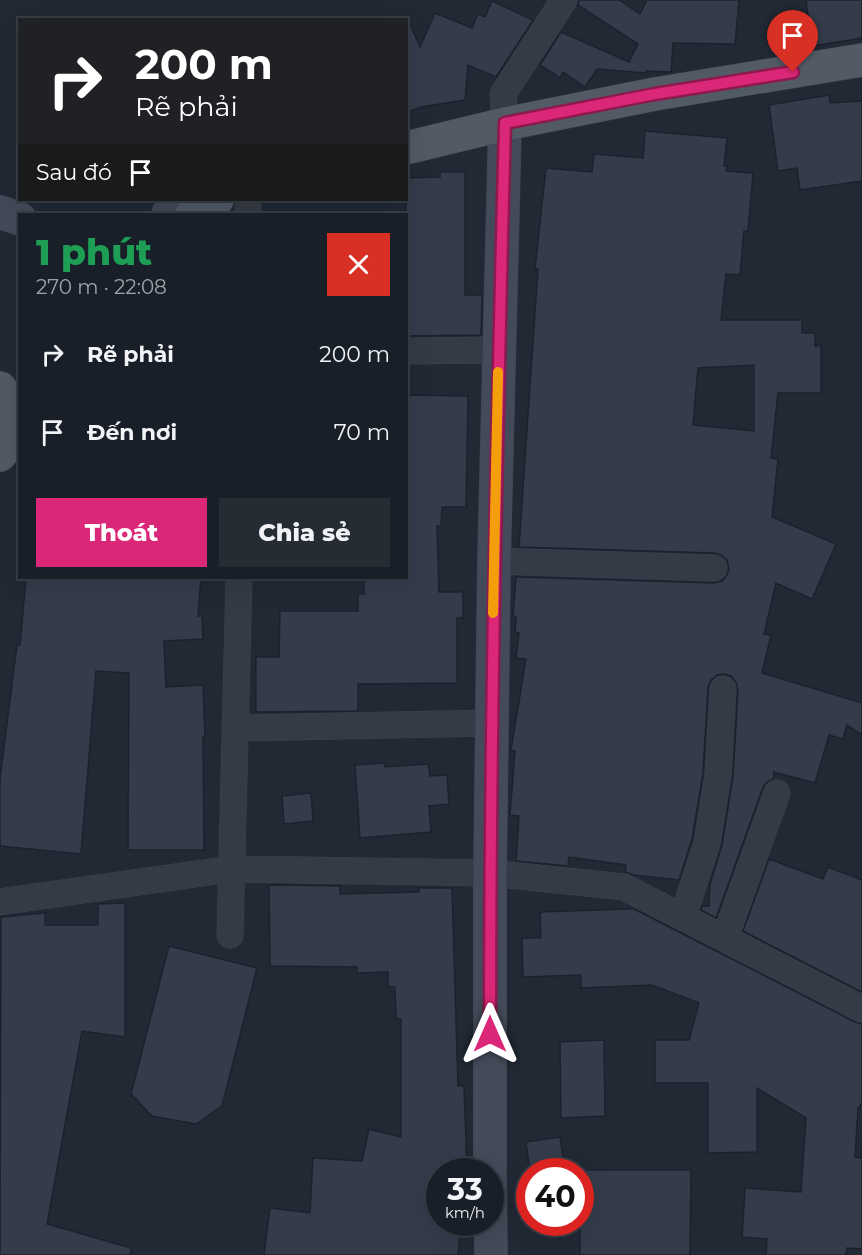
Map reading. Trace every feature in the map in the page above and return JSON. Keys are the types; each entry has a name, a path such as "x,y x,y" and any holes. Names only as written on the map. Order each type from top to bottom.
{"main road":[{"path":"408,147 505,123 655,94 862,60"},
{"path":"0,484 12,410 7,387"}],"street":[{"path":"490,1158 490,873 494,561 505,123 503,94 564,0"},
{"path":"173,213 203,207"},
{"path":"0,212 18,218"},
{"path":"408,351 499,350"},
{"path":"494,561 714,568"},
{"path":"230,935 239,579"},
{"path":"683,917 707,843 718,775 723,689"},
{"path":"235,728 492,723"},
{"path":"725,938 777,793"},
{"path":"0,902 231,869 490,873 624,886 862,1009"},
{"path":"491,1236 491,1255"}],"building":[{"path":"579,0 619,0 640,14 647,0 739,0 735,44 673,43 671,72 646,71 646,73 597,69 585,87 563,72 560,78 540,65 561,32 629,62 638,44 578,5"},
{"path":"806,0 862,0 862,38 812,46"},
{"path":"492,1 533,20 496,77 468,65 465,100 421,107 408,112 408,20 420,47 435,13 472,28 478,14 485,17"},
{"path":"829,95 830,103 862,101 862,181 800,190 797,168 778,171 769,105"},
{"path":"645,131 727,138 724,166 727,166 726,171 753,173 748,231 744,231 740,275 726,274 721,320 802,320 802,333 815,333 815,346 821,345 821,393 778,393 771,458 778,459 772,517 836,544 812,599 776,583 764,634 771,635 762,673 862,703 862,735 847,725 843,739 829,735 815,783 774,772 773,779 763,787 716,918 701,910 702,906 709,906 710,884 722,845 733,777 738,690 731,676 717,675 711,680 708,688 703,773 692,839 679,880 634,875 625,872 626,865 569,857 568,866 516,861 519,816 510,815 515,751 511,750 526,659 516,658 519,633 515,632 516,617 513,616 516,577 714,583 722,581 729,569 727,560 714,553 519,547 538,269 535,269 546,168 592,172 594,154 643,158","holes":["754,365 754,431 693,425 698,368"]},
{"path":"440,172 465,172 465,295 482,295 481,335 408,336 408,213 406,213 406,201 408,201 408,178 440,177"},
{"path":"408,395 468,396 466,507 442,507 441,526 437,526 439,592 463,592 463,618 457,618 457,683 358,684 358,711 256,712 256,657 279,657 280,611 358,611 358,594 364,594 364,579 408,579"},
{"path":"26,579 201,579 198,616 202,616 203,639 164,641 166,687 203,685 204,850 128,850 129,673 96,671 81,854 0,846 0,779 17,645 20,645"},
{"path":"385,763 385,767 428,764 430,776 447,775 449,804 429,806 431,832 360,838 355,765"},
{"path":"311,793 313,821 284,824 282,796"},
{"path":"769,859 823,879 828,867 862,880 862,992 743,931"},
{"path":"269,885 340,886 340,894 419,892 419,888 452,888 458,1086 464,1086 467,1158 426,1158 426,1236 460,1236 458,1255 264,1255 270,1208 310,1213 313,1158 362,1161 369,1129 401,1137 401,1019 396,1019 395,987 388,987 388,972 357,973 357,967 270,966"},
{"path":"125,903 125,1037 82,1031 47,1224 131,1248 130,1255 0,1255 1,917 45,913 45,925 98,925 98,904"},
{"path":"634,909 862,1024 862,1103 858,1108 855,1157 862,1158 862,1249 847,1248 846,1255 766,1255 767,1239 742,1237 745,1188 801,1192 806,1118 757,1088 757,1152 708,1153 708,1083 655,1083 655,1040 689,1040 699,1003 652,985 581,988 581,975 523,977 522,938 541,938 540,912"},
{"path":"169,946 257,968 222,1106 196,1124 152,1116 131,1094"},
{"path":"604,1040 605,1116 561,1118 560,1042"},
{"path":"560,1137 563,1158 528,1158 526,1142"},
{"path":"594,1170 691,1170 690,1255 580,1255 580,1236 594,1236"}],"slow traffic":[{"path":"493,613 498,372"}],"route":[{"path":"490,1034 494,561 505,123 655,94 793,72"}]}
